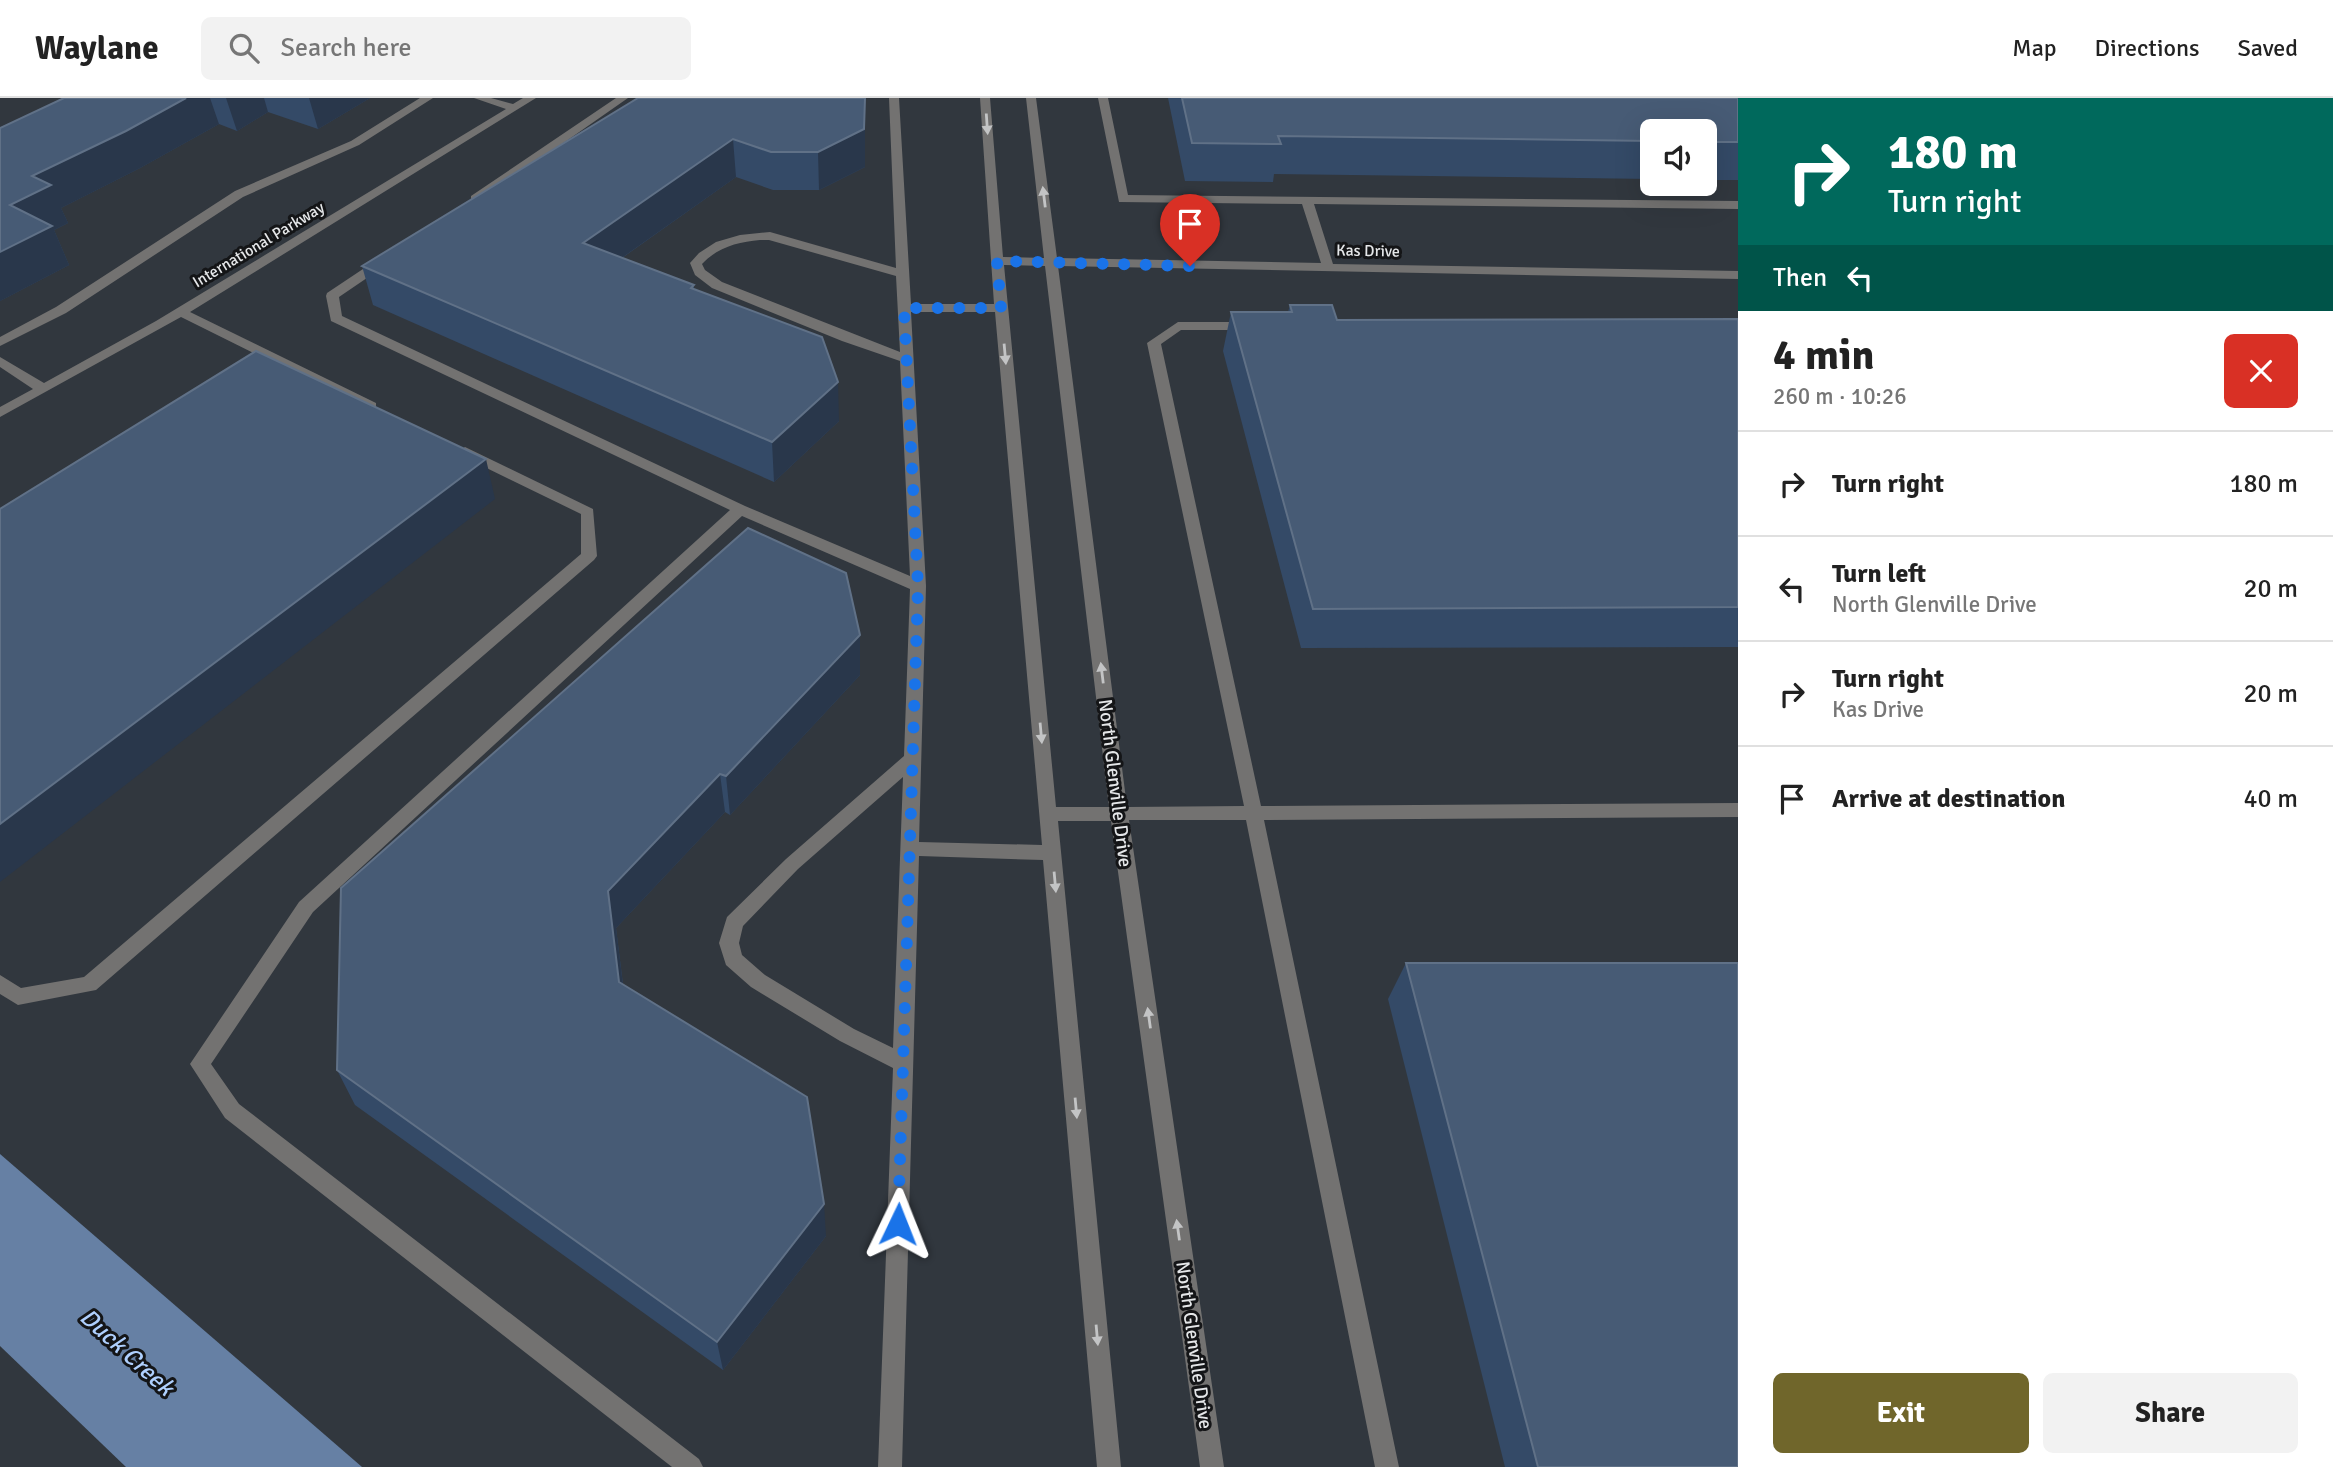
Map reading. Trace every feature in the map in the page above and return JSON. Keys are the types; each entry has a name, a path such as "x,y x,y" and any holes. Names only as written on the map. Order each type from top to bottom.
{"street":[{"path":"0,342 61,310 239,194 355,143 428,98"},
{"path":"479,98 515,108"},
{"name":"International Parkway","path":"0,413 180,312 531,98"},
{"path":"455,212 623,98"},
{"path":"890,1467 918,586 894,98"},
{"path":"985,98 1001,308 1109,1467"},
{"name":"North Glenville Drive","path":"1031,98 1119,814 1212,1467"},
{"path":"1103,98 1123,199 1738,205"},
{"path":"1307,201 1328,267"},
{"path":"902,274 770,236 751,236 726,242 704,252 696,263 699,272 717,285 847,338 907,359"},
{"path":"399,250 332,296 336,318 740,509 918,586"},
{"name":"Kas Drive","path":"997,261 1738,275"},
{"path":"904,308 1001,308"},
{"path":"180,312 390,415"},
{"path":"1262,326 1178,326 1154,343 1254,813 1387,1467"},
{"path":"0,361 43,389"},
{"path":"0,983 18,997 89,985 590,556 588,512 452,445"},
{"path":"691,1467 232,1111 200,1064 306,907 740,509"},
{"path":"903,1063 847,1035 758,981 733,959 729,943 734,922 792,864 913,758"},
{"path":"1048,814 1738,810"},
{"path":"909,849 1052,853"}],"shaded area":[{"path":"0,98 1738,98 1738,1467 0,1467"}],"water":[{"name":"Duck Creek","path":"0,1154 362,1467 126,1467 0,1346"}],"building":[{"path":"64,98 186,98 126,131 32,176 51,185 10,205 52,226 0,252 0,128"},
{"path":"638,98 865,98 864,129 818,152 771,152 733,139 583,243 694,285 691,288 822,337 838,382 772,442 362,266"},
{"path":"1182,98 1738,98 1738,142 1717,142 1717,119 1640,119 1640,141 1278,136 1281,144 1192,143"},
{"path":"1290,305 1332,305 1337,320 1738,319 1738,607 1313,609 1231,312 1292,312"},
{"path":"256,351 486,459 0,824 0,509"},
{"path":"748,528 846,573 860,635 726,776 720,774 608,891 619,982 807,1097 824,1204 717,1342 337,1070 341,888"},
{"path":"1406,963 1738,963 1738,1467 1538,1467"}],"route":[{"path":"898,1224 918,586 904,308 1001,308 997,261 1190,266"}]}
